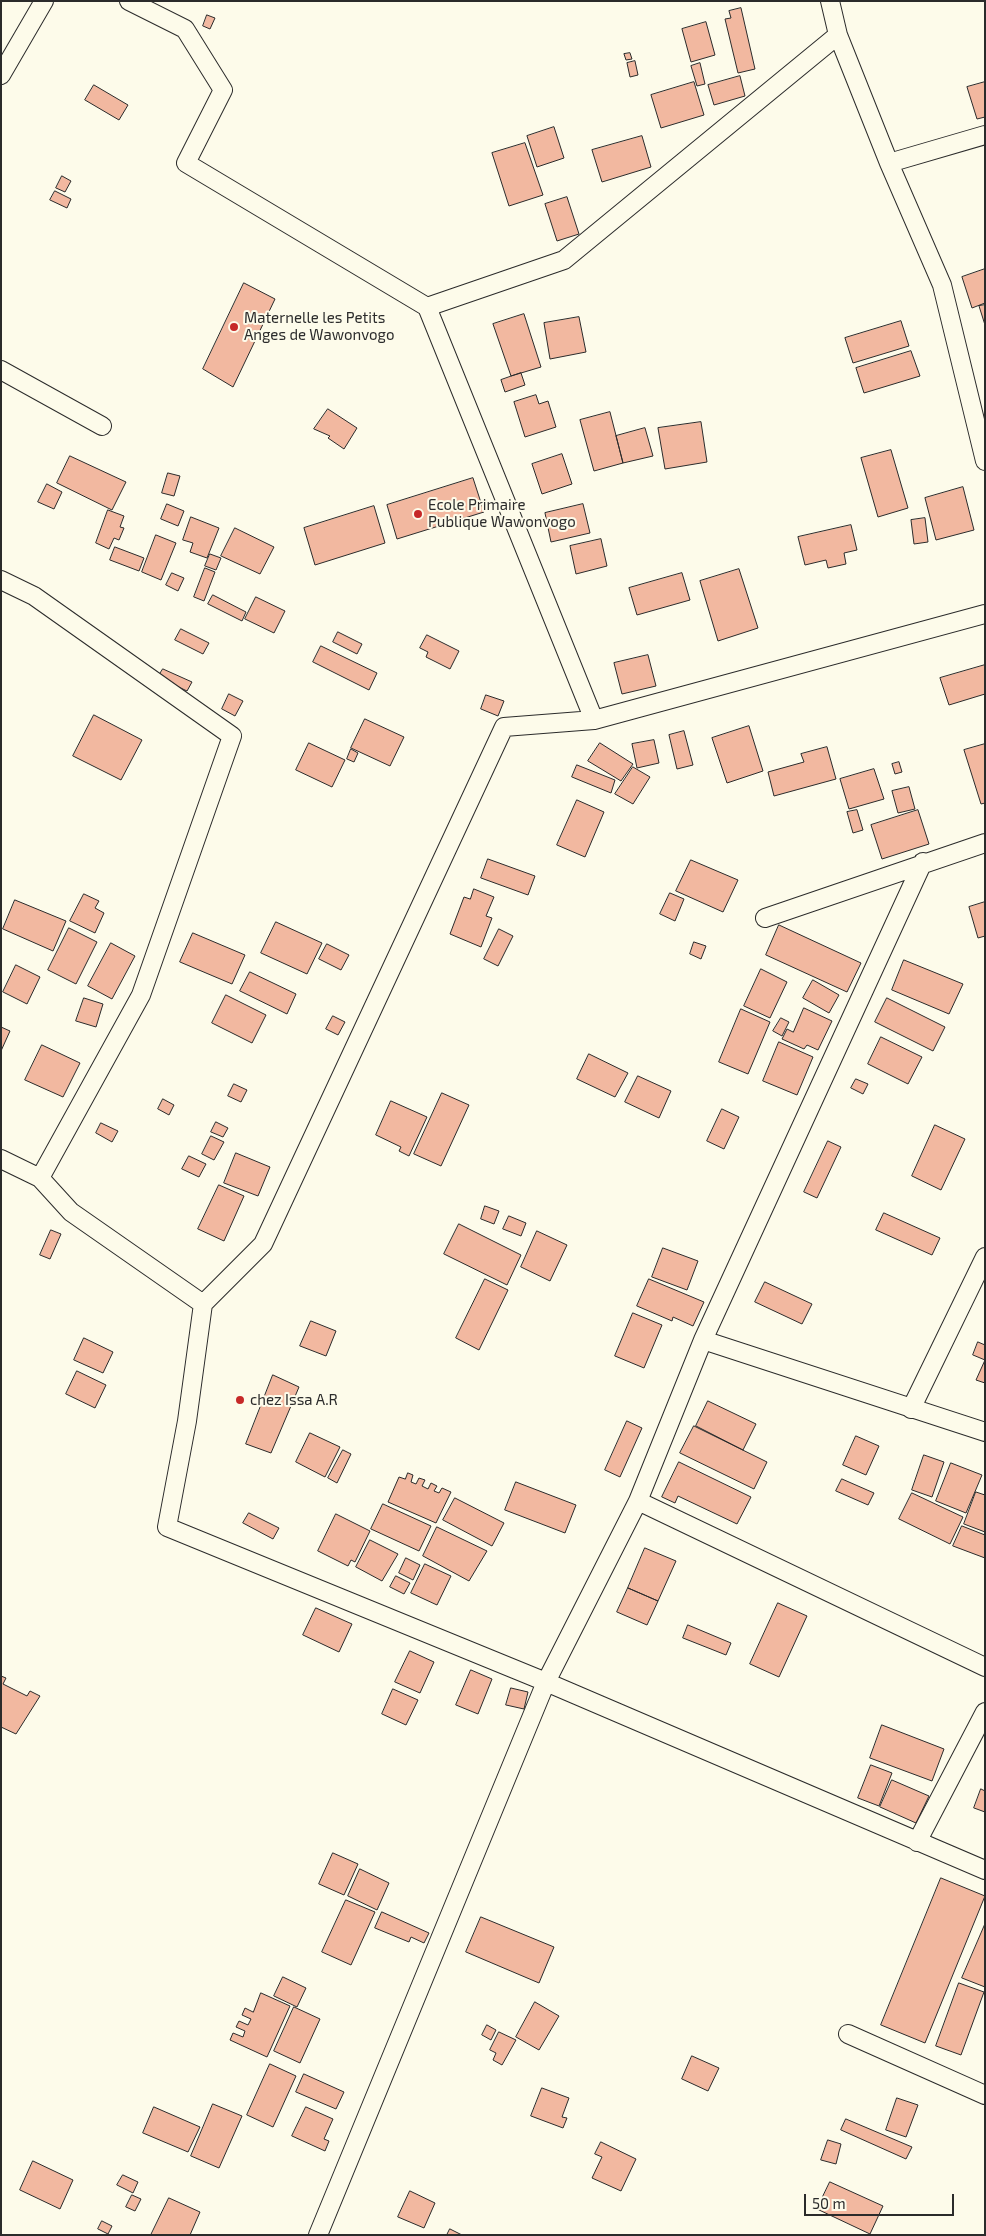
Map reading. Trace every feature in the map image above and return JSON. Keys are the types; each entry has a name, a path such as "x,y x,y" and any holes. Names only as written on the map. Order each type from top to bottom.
{"street":[{"path":"1,75 44,1"},
{"path":"130,1 185,29 222,90 186,163 427,307 594,720"},
{"path":"830,1 838,35 889,163 942,285 985,461"},
{"path":"427,307 564,260 838,35"},
{"path":"889,163 985,135"},
{"path":"1,370 102,426"},
{"path":"1,580 34,596 232,736 141,996 40,1178"},
{"path":"985,614 594,720 504,727 264,1244 203,1304 187,1421 167,1527 546,1682 985,1870"},
{"path":"765,918 985,842"},
{"path":"318,2235 546,1682 638,1501 703,1340 923,862"},
{"path":"1,1159 40,1178 71,1212 203,1304"},
{"path":"911,1409 985,1257"},
{"path":"703,1340 985,1432"},
{"path":"638,1501 985,1667"},
{"path":"917,1842 985,1712"},
{"path":"848,2034 985,2095"}],"building":[{"path":"741,8 755,69 738,73 725,19 731,18 729,11"},
{"path":"207,15 215,18 210,29 203,26"},
{"path":"706,22 715,55 691,62 682,29"},
{"path":"630,53 632,59 626,60 624,54"},
{"path":"635,61 638,75 630,77 627,63"},
{"path":"700,63 705,84 697,86 691,66"},
{"path":"740,76 745,96 714,105 708,85"},
{"path":"694,82 704,115 661,128 651,95"},
{"path":"985,82 985,117 977,119 967,87"},
{"path":"94,85 128,105 119,120 85,100"},
{"path":"554,127 564,158 537,167 527,136"},
{"path":"642,136 651,167 602,182 592,150"},
{"path":"525,143 543,195 509,206 492,153"},
{"path":"62,176 71,181 65,192 56,188"},
{"path":"55,191 71,199 67,208 50,200"},
{"path":"567,197 579,234 557,241 545,204"},
{"path":"985,269 985,303 972,308 962,277"},
{"path":"244,283 275,299 233,387 203,369"},
{"path":"985,305 985,325 979,306"},
{"path":"524,314 541,367 511,376 493,324"},
{"path":"579,317 586,352 550,359 544,323"},
{"path":"901,321 909,346 853,363 845,338"},
{"path":"911,351 920,376 864,393 856,368"},
{"path":"521,373 525,385 505,392 501,380"},
{"path":"536,395 539,404 548,401 556,427 525,437 514,402"},
{"path":"328,409 357,428 344,449 328,438 330,436 314,429"},
{"path":"610,412 623,463 594,471 580,420"},
{"path":"701,422 707,462 665,469 658,428"},
{"path":"645,428 653,456 623,463 616,436"},
{"path":"891,450 908,508 878,517 861,458"},
{"path":"562,454 572,484 542,494 532,464"},
{"path":"70,456 126,482 112,510 57,483"},
{"path":"168,473 180,476 174,496 162,493"},
{"path":"473,478 484,512 397,539 387,505"},
{"path":"47,484 62,492 54,509 38,502"},
{"path":"963,487 974,530 936,540 925,498"},
{"path":"167,504 184,511 178,526 161,519"},
{"path":"583,504 590,533 551,542 545,513"},
{"path":"374,506 385,543 315,565 304,528"},
{"path":"108,510 124,516 120,527 124,528 119,540 114,538 109,549 96,543"},
{"path":"191,517 219,528 207,558 190,552 193,543 183,540"},
{"path":"925,518 928,542 914,544 911,520"},
{"path":"851,525 857,550 844,553 846,564 828,568 826,560 805,565 798,537"},
{"path":"235,528 274,547 260,574 221,556"},
{"path":"156,535 176,543 161,580 142,572"},
{"path":"601,539 607,566 576,574 570,546"},
{"path":"115,547 144,558 139,571 110,560"},
{"path":"210,554 221,558 216,570 205,566"},
{"path":"205,568 215,572 204,601 194,597"},
{"path":"739,569 758,628 718,641 700,581"},
{"path":"172,573 184,578 178,591 166,585"},
{"path":"682,573 690,600 637,615 629,588"},
{"path":"213,595 246,612 242,621 208,604"},
{"path":"256,597 285,611 274,633 245,619"},
{"path":"181,629 209,643 203,654 175,640"},
{"path":"338,632 362,644 357,654 333,642"},
{"path":"427,635 459,651 450,669 426,657 428,652 420,648"},
{"path":"321,646 377,673 369,690 313,662"},
{"path":"648,655 656,686 622,694 614,663"},
{"path":"985,665 985,694 949,705 940,678"},
{"path":"163,669 192,682 187,691 158,677"},
{"path":"229,694 243,701 235,716 222,709"},
{"path":"486,695 504,701 498,716 481,709"},
{"path":"94,715 142,740 121,780 73,756"},
{"path":"365,719 404,737 390,766 351,748"},
{"path":"749,726 763,771 727,783 712,738"},
{"path":"684,731 693,765 677,769 669,735"},
{"path":"654,740 659,763 637,768 632,744"},
{"path":"309,743 345,760 332,787 296,770"},
{"path":"600,743 633,764 621,781 588,761"},
{"path":"985,744 985,803 981,804 964,750"},
{"path":"827,747 836,779 774,796 768,772 804,762 801,754"},
{"path":"351,749 358,753 354,762 347,759"},
{"path":"899,762 902,772 895,774 892,764"},
{"path":"577,765 615,780 611,793 572,777"},
{"path":"633,767 650,777 633,804 615,794"},
{"path":"874,769 884,799 849,809 840,779"},
{"path":"909,787 915,809 898,813 892,791"},
{"path":"577,800 604,812 585,857 557,845"},
{"path":"857,810 863,830 853,833 847,812"},
{"path":"918,810 929,844 882,859 871,825"},
{"path":"488,859 535,876 528,895 481,878"},
{"path":"691,860 738,880 723,912 676,891"},
{"path":"474,889 494,897 486,916 492,918 481,947 450,934 464,897 470,899"},
{"path":"670,893 684,899 675,921 660,914"},
{"path":"84,894 99,901 95,908 104,913 95,933 70,921"},
{"path":"15,900 66,921 53,951 3,929"},
{"path":"985,902 985,936 978,938 969,907"},
{"path":"276,922 322,943 307,974 261,953"},
{"path":"779,925 861,963 847,992 766,955"},
{"path":"69,928 97,942 76,984 48,970"},
{"path":"499,929 513,936 498,966 484,959"},
{"path":"193,933 245,955 232,984 180,962"},
{"path":"694,942 706,946 701,959 690,954"},
{"path":"111,943 135,956 112,999 88,986"},
{"path":"327,944 349,955 341,970 319,959"},
{"path":"904,960 963,984 949,1014 892,990"},
{"path":"16,965 40,977 27,1004 3,992"},
{"path":"761,969 787,982 770,1018 744,1006"},
{"path":"250,972 296,994 287,1014 240,991"},
{"path":"813,980 839,995 829,1013 803,998"},
{"path":"226,995 266,1015 252,1043 212,1023"},
{"path":"84,998 103,1004 96,1027 76,1021"},
{"path":"887,998 945,1027 933,1051 875,1022"},
{"path":"804,1008 832,1021 818,1050 807,1045 804,1049 782,1039 787,1029 793,1032"},
{"path":"741,1009 770,1022 748,1074 719,1062"},
{"path":"333,1016 345,1022 338,1035 326,1029"},
{"path":"781,1018 789,1022 782,1036 773,1031"},
{"path":"1,1027 10,1031 1,1051"},
{"path":"881,1037 922,1057 908,1084 868,1064"},
{"path":"779,1042 813,1057 797,1095 763,1081"},
{"path":"42,1045 80,1063 63,1097 25,1080"},
{"path":"589,1054 628,1073 615,1097 577,1079"},
{"path":"638,1076 671,1091 659,1118 625,1102"},
{"path":"856,1079 868,1084 863,1094 851,1088"},
{"path":"234,1084 247,1090 241,1102 228,1096"},
{"path":"442,1093 469,1105 441,1166 414,1154"},
{"path":"163,1099 174,1105 169,1115 158,1109"},
{"path":"391,1101 427,1117 409,1156 399,1151 401,1147 376,1135"},
{"path":"722,1109 739,1117 724,1149 707,1141"},
{"path":"216,1122 228,1128 223,1137 211,1132"},
{"path":"101,1123 118,1131 112,1142 96,1133"},
{"path":"935,1125 965,1139 941,1190 912,1176"},
{"path":"211,1136 224,1142 214,1160 202,1154"},
{"path":"828,1141 841,1147 817,1198 804,1192"},
{"path":"236,1153 270,1167 258,1196 224,1183"},
{"path":"189,1156 206,1164 199,1177 182,1169"},
{"path":"219,1185 244,1196 224,1241 198,1229"},
{"path":"485,1206 499,1211 494,1224 481,1219"},
{"path":"884,1213 940,1238 932,1255 876,1230"},
{"path":"509,1216 526,1223 521,1236 503,1229"},
{"path":"459,1224 521,1255 507,1285 444,1254"},
{"path":"51,1230 61,1234 50,1259 40,1255"},
{"path":"537,1231 567,1245 550,1281 521,1267"},
{"path":"663,1248 698,1261 687,1290 652,1277"},
{"path":"485,1279 508,1290 479,1350 456,1338"},
{"path":"649,1279 704,1302 693,1326 673,1317 672,1321 637,1306"},
{"path":"765,1282 812,1304 802,1324 755,1302"},
{"path":"633,1313 662,1325 644,1368 615,1356"},
{"path":"311,1321 336,1331 326,1356 300,1346"},
{"path":"84,1338 113,1352 103,1373 74,1360"},
{"path":"978,1342 985,1345 985,1360 973,1355"},
{"path":"985,1360 985,1383 976,1380"},
{"path":"77,1371 106,1385 95,1408 66,1394"},
{"path":"273,1375 299,1387 271,1453 246,1444"},
{"path":"708,1401 756,1424 743,1450 696,1426"},
{"path":"627,1421 642,1428 620,1477 605,1470"},
{"path":"694,1426 767,1462 754,1489 680,1453"},
{"path":"310,1433 340,1447 325,1477 296,1462"},
{"path":"856,1436 879,1446 866,1475 843,1465"},
{"path":"343,1450 351,1454 337,1483 328,1478"},
{"path":"924,1455 944,1462 932,1497 912,1490"},
{"path":"679,1462 751,1497 737,1524 678,1496 675,1503 662,1497"},
{"path":"951,1463 982,1475 966,1513 936,1501"},
{"path":"408,1473 413,1475 411,1482 416,1484 419,1478 425,1480 422,1486 428,1489 431,1483 437,1486 434,1491 439,1493 442,1488 451,1492 436,1523 388,1502 399,1477 405,1479"},
{"path":"842,1479 874,1493 868,1505 836,1491"},
{"path":"516,1482 576,1505 565,1533 505,1510"},
{"path":"976,1492 985,1495 985,1532 964,1524"},
{"path":"912,1493 963,1517 950,1544 899,1519"},
{"path":"455,1498 504,1523 492,1546 443,1520"},
{"path":"383,1504 431,1526 419,1551 371,1529"},
{"path":"249,1513 279,1528 273,1539 243,1523"},
{"path":"336,1514 370,1531 355,1562 351,1560 348,1566 318,1551"},
{"path":"962,1526 985,1535 985,1558 953,1546"},
{"path":"437,1527 487,1551 469,1581 423,1556"},
{"path":"370,1540 398,1554 382,1581 356,1567"},
{"path":"645,1548 676,1561 658,1601 628,1588"},
{"path":"406,1558 420,1565 413,1580 399,1573"},
{"path":"425,1564 451,1576 437,1605 411,1593"},
{"path":"396,1576 410,1583 404,1594 390,1587"},
{"path":"628,1588 658,1601 647,1625 617,1612"},
{"path":"778,1603 807,1616 779,1677 750,1664"},
{"path":"316,1608 352,1624 339,1652 303,1635"},
{"path":"688,1625 731,1643 726,1655 683,1638"},
{"path":"410,1651 434,1662 420,1693 395,1682"},
{"path":"471,1670 492,1679 478,1714 456,1705"},
{"path":"1,1676 6,1678 3,1684 27,1696 30,1691 40,1696 16,1734 1,1727"},
{"path":"511,1688 528,1692 524,1709 506,1705"},
{"path":"393,1689 418,1700 406,1725 382,1714"},
{"path":"882,1725 944,1749 932,1781 870,1758"},
{"path":"871,1765 892,1773 879,1806 858,1798"},
{"path":"892,1780 929,1796 916,1823 880,1807"},
{"path":"981,1789 985,1791 985,1812 974,1808"},
{"path":"333,1853 358,1864 344,1895 319,1884"},
{"path":"360,1869 389,1883 377,1910 348,1896"},
{"path":"941,1878 985,1896 925,2043 881,2025"},
{"path":"346,1900 375,1912 351,1965 322,1952"},
{"path":"382,1912 429,1933 424,1943 411,1937 409,1942 375,1928"},
{"path":"481,1917 554,1947 539,1983 466,1952"},
{"path":"985,1924 985,1987 962,1978"},
{"path":"283,1977 306,1988 297,2007 274,1996"},
{"path":"959,1983 984,1992 961,2055 936,2046"},
{"path":"261,1993 290,2006 267,2057 230,2040 233,2033 243,2037 245,2031 236,2027 239,2021 248,2025 251,2019 242,2015 245,2008 253,2012"},
{"path":"535,2002 559,2016 539,2050 516,2037"},
{"path":"294,2007 320,2019 300,2063 274,2051"},
{"path":"487,2025 496,2030 491,2040 482,2035"},
{"path":"499,2032 516,2040 502,2065 493,2060 496,2053 490,2050"},
{"path":"692,2056 719,2068 708,2091 682,2079"},
{"path":"270,2064 296,2076 273,2127 247,2115"},
{"path":"304,2074 344,2092 336,2109 296,2092"},
{"path":"542,2088 569,2098 562,2117 567,2118 563,2128 531,2116"},
{"path":"897,2098 918,2105 906,2137 886,2130"},
{"path":"213,2104 242,2116 219,2168 191,2156"},
{"path":"154,2107 200,2127 188,2152 143,2133"},
{"path":"306,2107 333,2119 324,2139 329,2141 325,2151 292,2136"},
{"path":"846,2119 912,2147 906,2159 841,2130"},
{"path":"828,2140 841,2144 836,2164 821,2160"},
{"path":"601,2142 636,2159 621,2191 592,2178 602,2157 595,2154"},
{"path":"33,2161 73,2180 60,2209 20,2190"},
{"path":"123,2175 138,2182 133,2193 117,2185"},
{"path":"830,2182 883,2206 870,2234 817,2209"},
{"path":"410,2191 435,2203 424,2228 398,2217"},
{"path":"132,2195 141,2199 135,2211 126,2207"},
{"path":"169,2198 200,2212 190,2235 151,2235"},
{"path":"102,2221 112,2226 108,2234 98,2229"},
{"path":"450,2229 462,2235 447,2235"}],"place":[{"name":"Maternelle les Petits Anges de Wawonvogo","path":"234,327"},
{"name":"Ecole Primaire Publique Wawonvogo","path":"418,514"},
{"name":"chez Issa A.R","path":"240,1400"}]}
